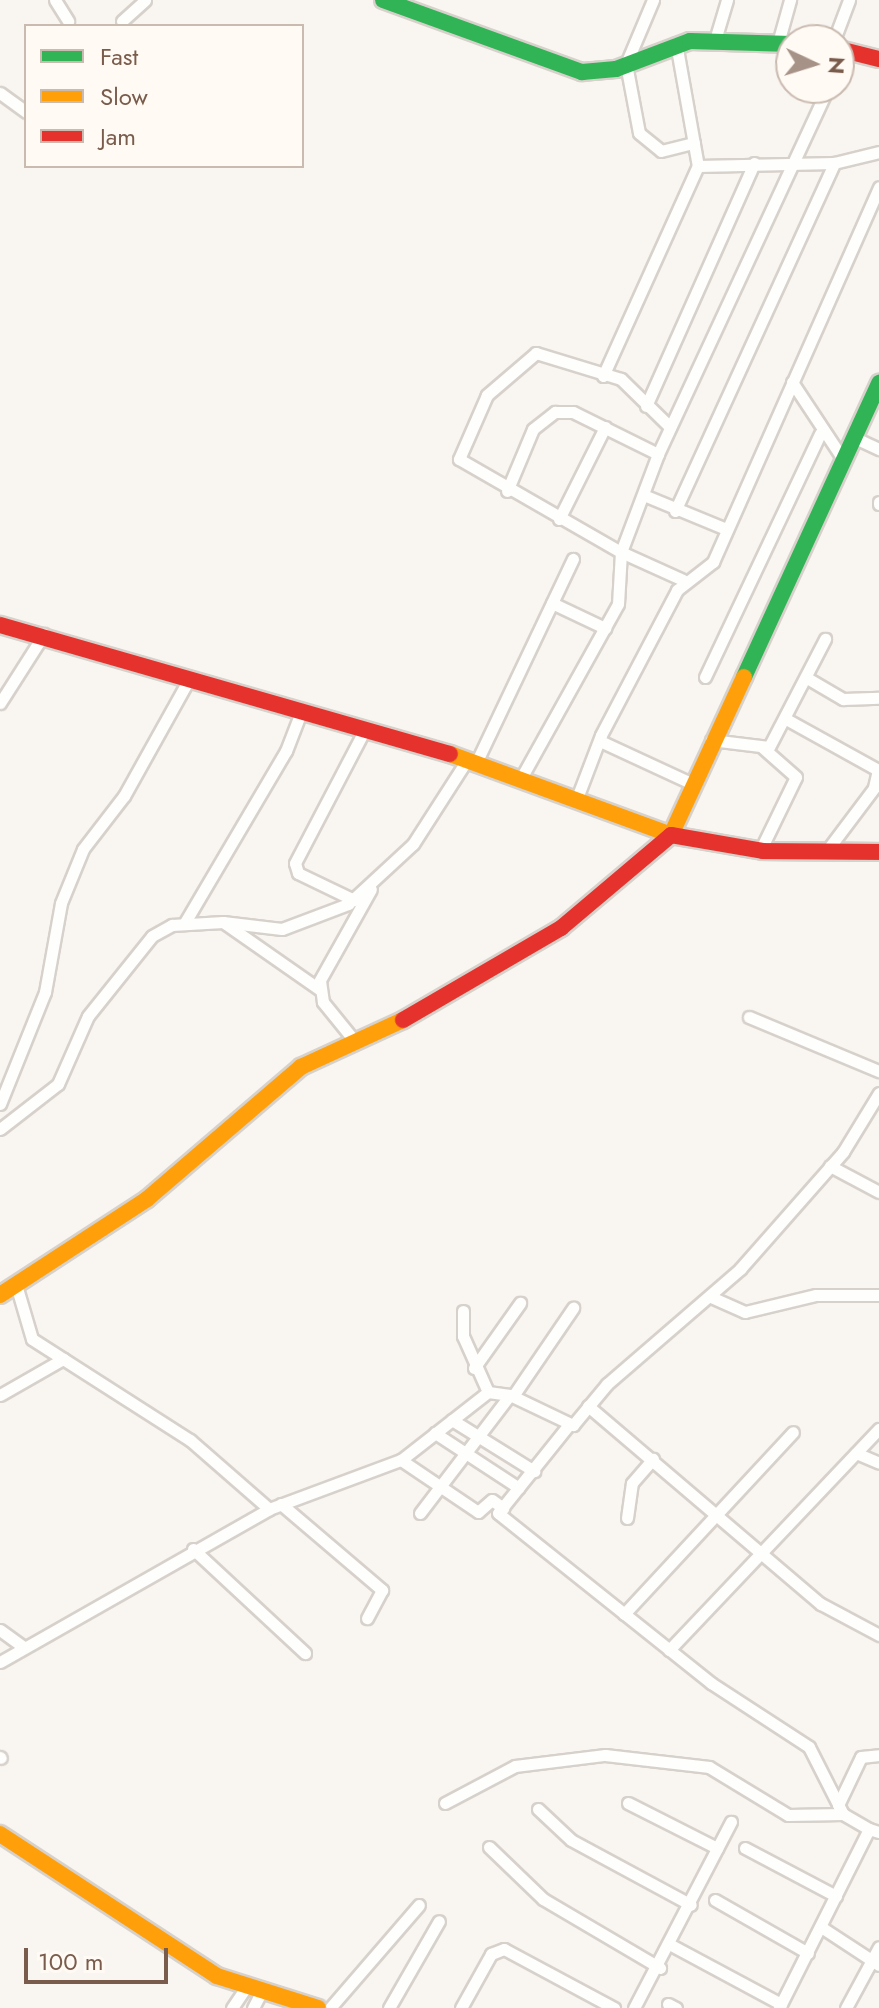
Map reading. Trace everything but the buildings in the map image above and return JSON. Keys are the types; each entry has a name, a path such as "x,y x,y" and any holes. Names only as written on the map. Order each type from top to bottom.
{"street":[{"path":"55,0 68,21"},
{"path":"122,21 145,0"},
{"path":"383,0 560,68 598,72 676,43 715,40 775,43"},
{"path":"653,0 626,64 644,142 661,151 694,143"},
{"path":"715,40 727,0"},
{"path":"787,24 790,0"},
{"path":"840,24 849,0"},
{"path":"603,376 698,166 676,43"},
{"path":"855,53 879,59"},
{"path":"0,93 24,111"},
{"path":"520,780 621,597 621,552 646,496 658,454 796,165 821,104"},
{"path":"698,166 834,163 879,152"},
{"path":"646,406 754,163"},
{"path":"675,511 834,163"},
{"path":"577,798 600,741 683,580 708,570 879,187"},
{"path":"670,427 646,406 629,384 536,353 487,395 459,459 507,491 621,552 683,580"},
{"path":"792,382 820,434 843,459"},
{"path":"0,1295 17,1288 147,1199 301,1067 353,1039 441,1003 561,928 671,835 691,783 879,383"},
{"path":"507,491 543,418 564,410 658,454"},
{"path":"559,519 605,427"},
{"path":"705,677 820,434"},
{"path":"853,437 879,449"},
{"path":"646,496 675,511 726,529"},
{"path":"0,1129 58,1084 88,1016 152,936 184,924 223,922 282,929 354,900 371,889 413,844 471,761 573,559"},
{"path":"552,603 605,628"},
{"path":"0,625 44,634 187,683 471,761 671,835 760,851 879,852"},
{"path":"0,703 44,634"},
{"path":"763,748 786,719 825,639"},
{"path":"807,678 843,699 879,698"},
{"path":"0,1104 45,992 61,903 83,849 124,796 187,683"},
{"path":"184,924 286,751 300,714"},
{"path":"786,719 878,770 874,788 825,853"},
{"path":"354,900 298,873 295,863 364,731"},
{"path":"711,740 763,748 796,777 760,851"},
{"path":"600,741 691,783"},
{"path":"319,989 371,889"},
{"path":"223,922 319,989 353,1039"},
{"path":"749,1017 879,1071"},
{"path":"671,1945 780,2006 836,1896 874,1831 840,1809 809,1747 669,1650 498,1513 567,1427 711,1297 830,1166 879,1093"},
{"path":"830,1166 879,1192"},
{"path":"17,1288 32,1339 190,1440 382,1590 367,1618"},
{"path":"711,1297 745,1312 816,1295 879,1295"},
{"path":"474,1368 520,1303"},
{"path":"420,1513 573,1308"},
{"path":"463,1311 474,1368 488,1392"},
{"path":"0,1395 63,1359"},
{"path":"0,1662 193,1549 275,1507 401,1460 488,1392 511,1395 567,1427"},
{"path":"588,1406 719,1513 821,1604 879,1635"},
{"path":"452,1420 534,1471"},
{"path":"669,1650 879,1429"},
{"path":"624,1614 793,1432"},
{"path":"435,1433 519,1488"},
{"path":"856,1453 879,1463"},
{"path":"627,1518 632,1483 653,1459"},
{"path":"401,1460 478,1512 492,1500 503,1508"},
{"path":"193,1549 305,1653"},
{"path":"0,1630 23,1647"},
{"path":"445,1803 515,1766 605,1755 709,1767 788,1815 840,1809"},
{"path":"840,1809 861,1757 879,1755"},
{"path":"628,1803 717,1848"},
{"path":"538,1809 571,1840 691,1905"},
{"path":"634,2008 660,1968 731,1822"},
{"path":"0,1834 217,1976 318,2008"},
{"path":"489,1847 543,1899 660,1968"},
{"path":"745,1848 836,1896"},
{"path":"715,1900 808,1953"},
{"path":"330,2008 419,1905"},
{"path":"389,2008 439,1921"},
{"path":"821,1927 875,1963"},
{"path":"846,2008 875,1963 879,1947"},
{"path":"461,2008 491,1954 504,1949 614,2008"},
{"path":"232,2008 254,1990"},
{"path":"253,2008 254,1990"}],"traffic: fast":[{"path":"383,0 582,72 616,69 690,41 775,44"},
{"path":"744,677 879,383"}],"traffic: slow":[{"path":"450,754 671,835 744,677"},
{"path":"0,1295 147,1199 301,1067 403,1020"},
{"path":"0,1834 217,1976 318,2008"}],"traffic: jam":[{"path":"855,53 879,59"},
{"path":"0,625 450,754"},
{"path":"403,1020 561,928 671,835 763,851 879,852"}]}
